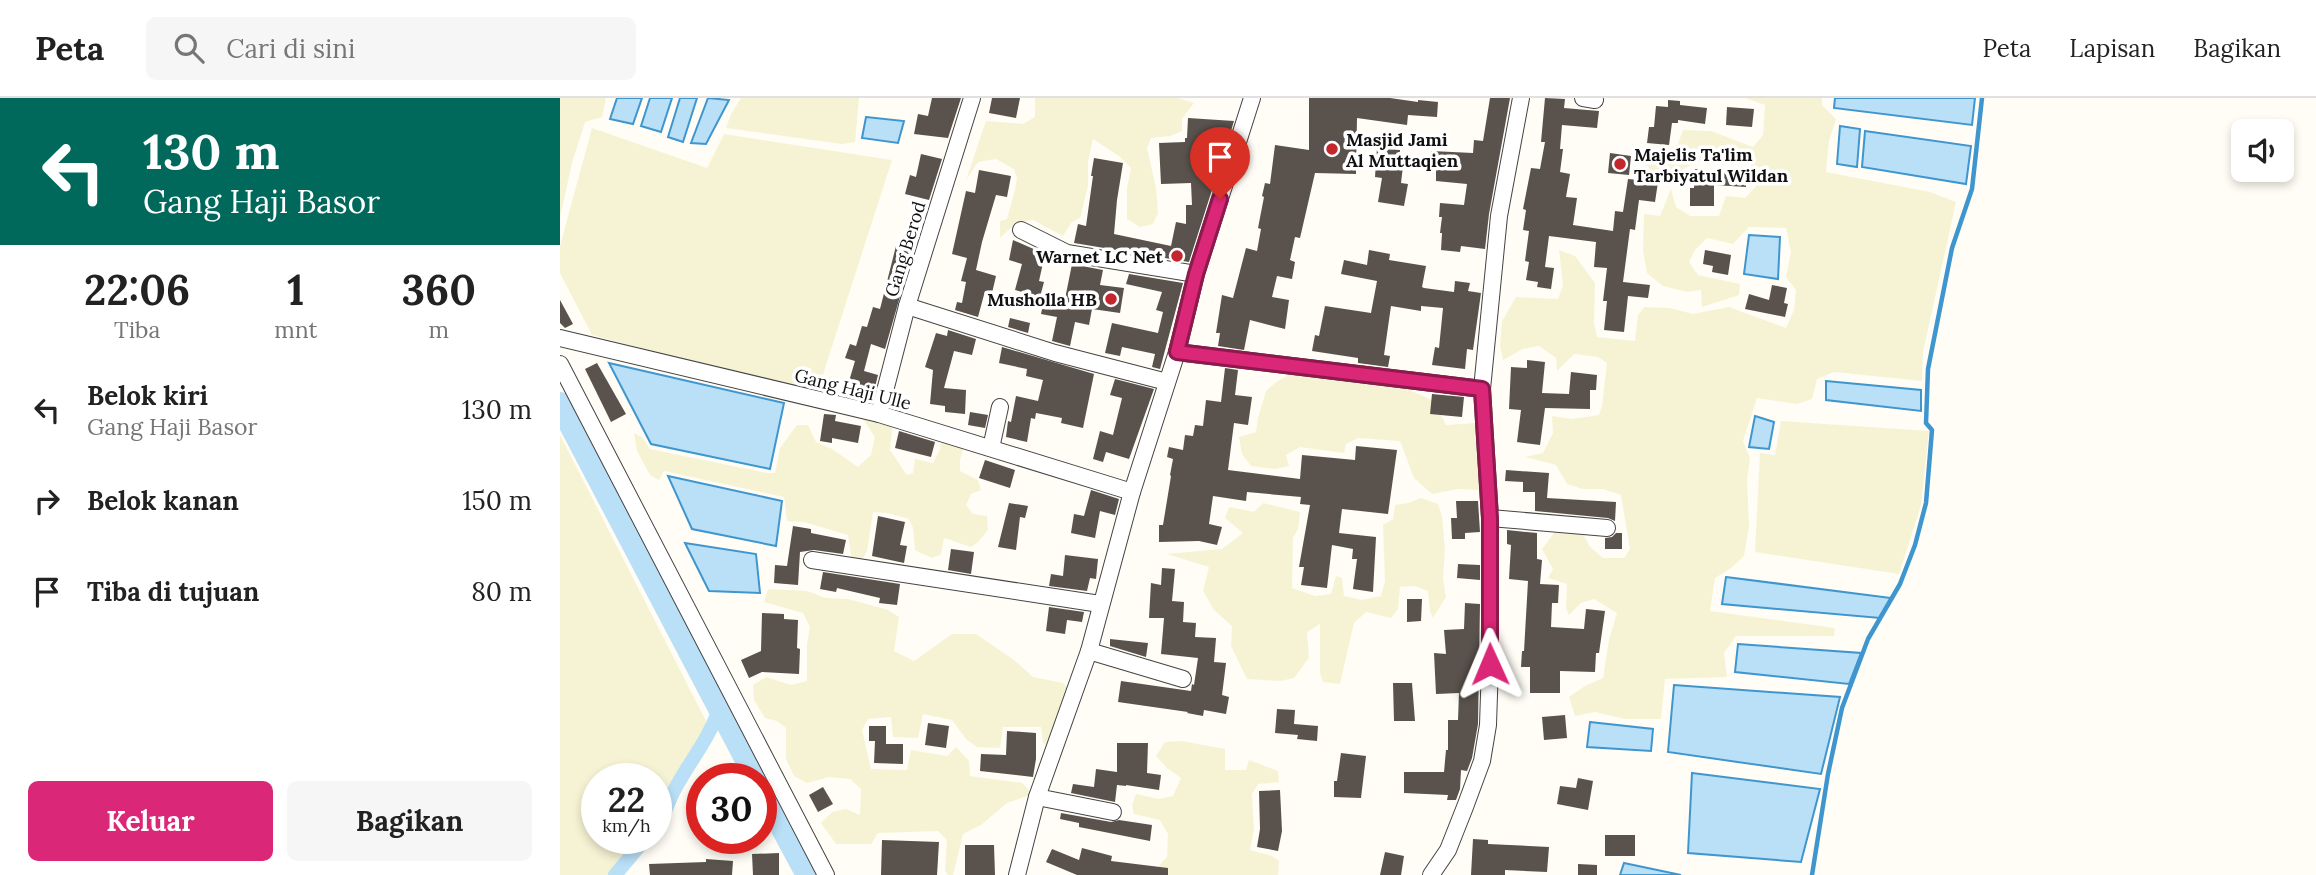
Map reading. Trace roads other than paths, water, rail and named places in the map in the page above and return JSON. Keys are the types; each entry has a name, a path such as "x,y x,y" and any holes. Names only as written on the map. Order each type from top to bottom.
{"street":[{"name":"Gang Berod","path":"879,414 907,306 972,98"},
{"path":"1017,875 1037,797 1089,651 1132,492 1177,352 1196,274 1252,98"},
{"path":"1431,875 1448,850 1465,807 1482,761 1488,725 1490,518 1482,389 1499,216 1521,98"},
{"path":"1021,230 1067,253 1196,274"},
{"path":"907,306 1068,356 1167,382"},
{"name":"Gang Haji Ulle","path":"560,338 879,414 1132,492"},
{"path":"1177,352 1482,389"},
{"path":"560,365 819,874"},
{"path":"991,448 1000,407"},
{"path":"1490,518 1607,528"},
{"path":"812,560 1100,604"},
{"path":"1089,651 1183,679"},
{"path":"1037,797 1113,811"}],"water":[{"path":"617,98 642,98 633,124 610,119"},
{"path":"650,98 672,98 661,132 641,126"},
{"path":"680,98 697,98 683,142 668,137"},
{"path":"708,98 729,100 706,144 691,143"},
{"path":"1835,98 1975,98 1972,125 1834,108"},
{"path":"866,117 904,121 898,143 862,138"},
{"path":"1840,126 1860,129 1857,167 1837,164"},
{"path":"1865,131 1971,146 1966,184 1862,167"},
{"path":"1749,235 1780,237 1778,279 1744,274"},
{"path":"609,363 784,403 770,469 651,444"},
{"path":"1826,381 1921,390 1921,411 1826,400"},
{"path":"1755,416 1774,422 1769,449 1749,447"},
{"path":"668,476 782,501 776,546 692,529"},
{"path":"685,543 756,554 760,593 709,591"},
{"path":"1726,577 1891,598 1880,618 1722,604"},
{"path":"1738,644 1861,653 1849,684 1735,672"},
{"path":"1674,685 1840,697 1821,774 1668,752"},
{"path":"1590,722 1653,729 1651,751 1587,747"},
{"path":"1692,773 1820,789 1801,862 1688,853"},
{"path":"1624,863 1681,875 1620,875"}],"waterway":[{"path":"1812,875 1828,774 1842,708 1868,639 1900,584 1915,545 1926,503 1932,430 1926,423 1928,369 1952,248 1972,189 1982,98"},
{"path":"560,404 749,763"},
{"path":"672,796 719,709"},
{"path":"777,818 808,875"},
{"path":"615,875 633,854"}],"place":[{"name":"Masjid Jami Al Muttaqien","path":"1332,149"},
{"name":"Majelis Ta'lim Tarbiyatul Wildan","path":"1620,164"},
{"name":"Warnet LC Net","path":"1177,256"},
{"name":"Musholla HB","path":"1111,299"}]}
